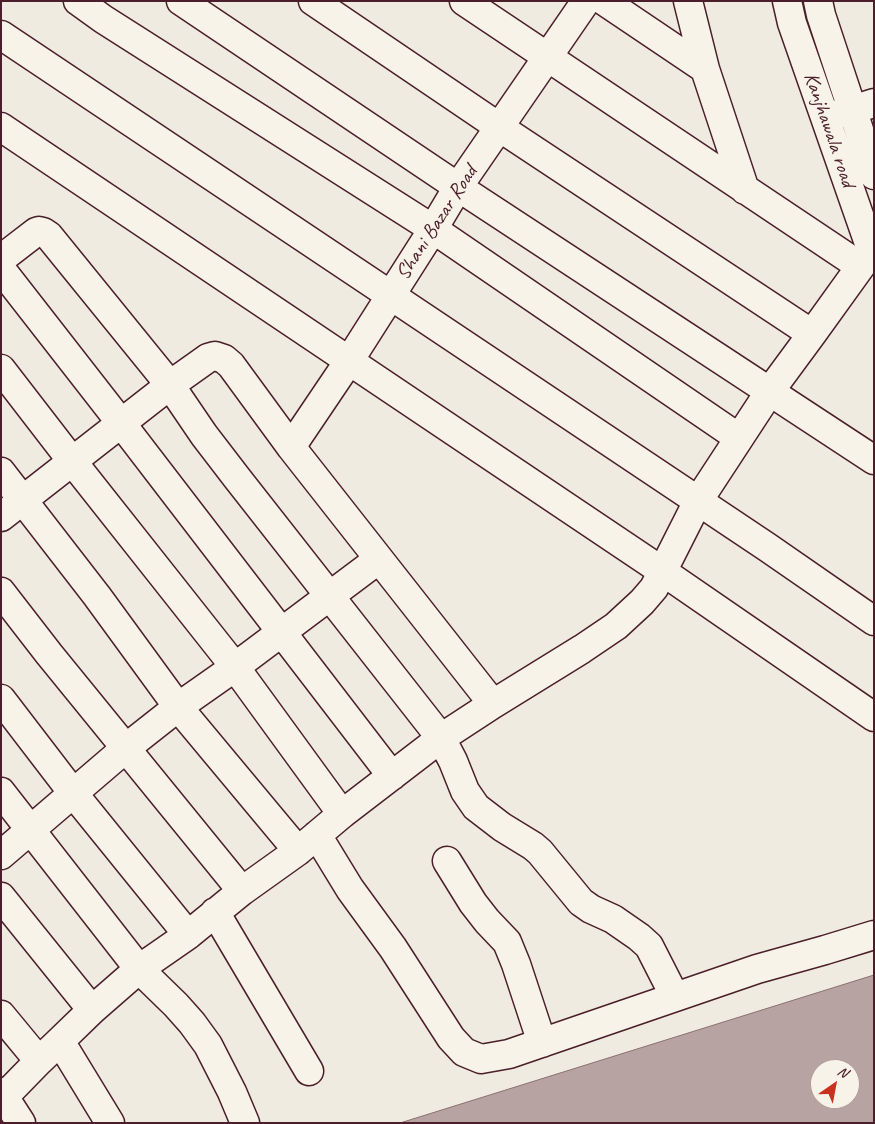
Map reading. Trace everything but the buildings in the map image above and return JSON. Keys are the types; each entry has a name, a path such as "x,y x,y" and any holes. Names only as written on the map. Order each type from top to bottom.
{"street":[{"path":"78,1 433,229 739,438"},
{"path":"181,1 458,187 874,460"},
{"path":"313,1 812,334"},
{"path":"21,1123 2,1096 92,1010 139,969 188,935 242,891 308,843 342,814 441,738 582,650 616,626 642,602 654,588 698,501 739,438 770,391 868,258 745,190 464,1"},
{"name":"Shani Bazar Road","path":"291,447 349,361 458,187 586,1"},
{"path":"604,1 705,69"},
{"path":"688,1 705,69 745,190"},
{"name":"Kanjhawala road","path":"787,1 792,23 825,118 868,258"},
{"name":"Kanjhawala road","path":"818,1 821,15 863,107 874,175"},
{"path":"1,35 767,547 874,621"},
{"path":"825,118 863,107"},
{"path":"1,126 662,571 874,717"},
{"path":"1,259 36,232 39,231 49,236 170,385 204,435 237,478 441,738 465,791 476,806 502,827 540,852 581,902 613,920 649,946 675,997"},
{"path":"1,270 392,776"},
{"path":"12,508 170,385 208,358 214,356 224,359 231,365 291,447 494,704"},
{"path":"1,369 235,667 342,814"},
{"path":"1,472 12,508 97,596 178,707 350,889 392,948 451,1038 464,1052 481,1058 509,1054 757,968 874,935"},
{"path":"1,855 126,748 178,707 235,667 379,558"},
{"path":"1,592 49,654 242,891"},
{"path":"1,699 73,793 188,935"},
{"path":"1,792 139,969 192,1023 208,1045 232,1092 245,1123"},
{"path":"447,862 473,903 507,942 542,1043"},
{"path":"1,897 92,1010"},
{"path":"216,912 309,1071"},
{"path":"1,1015 38,1061"},
{"path":"60,1041 110,1123"}],"shaded area":[{"path":"874,975 874,1123 400,1123"}]}
